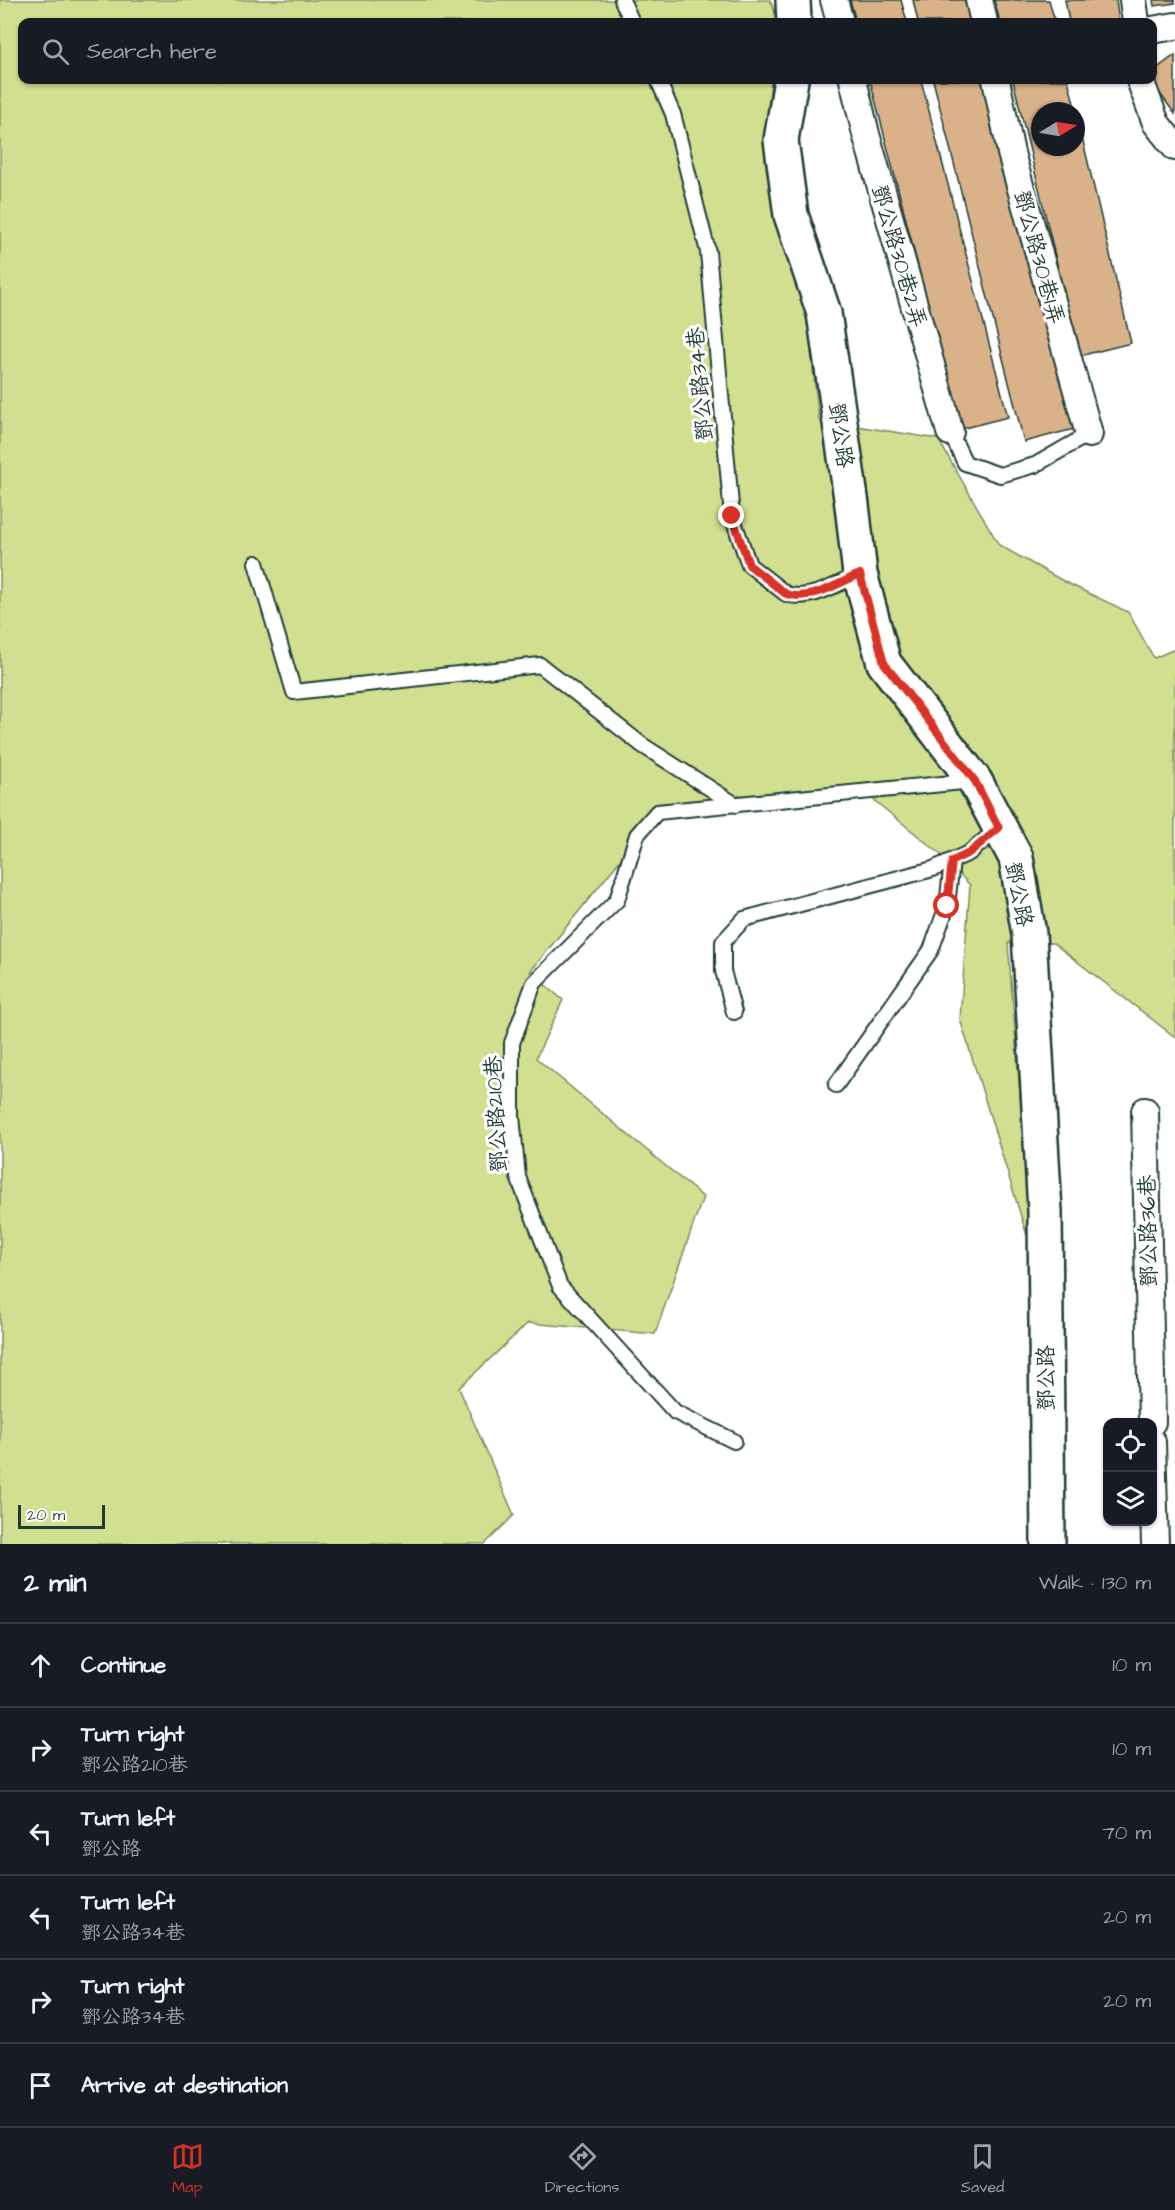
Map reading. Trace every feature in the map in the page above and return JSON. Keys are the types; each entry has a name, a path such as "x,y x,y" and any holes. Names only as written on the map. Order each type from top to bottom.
{"street":[{"path":"793,0 794,18"},
{"path":"834,0 839,18"},
{"path":"979,0 983,18"},
{"path":"1133,0 1135,18"},
{"path":"1157,29 1175,26"},
{"name":"鄧公路","path":"790,84 781,140 791,215 824,313 860,574 884,663 975,781 1016,858 1029,934 1045,1211 1048,1544"},
{"name":"鄧公路30巷2弄","path":"854,84 950,432"},
{"name":"鄧公路30巷1弄","path":"997,84 1011,153 1089,434"},
{"path":"1141,84 1156,123 1175,147"},
{"name":"鄧公路36巷","path":"1144,1111 1152,1418"},
{"path":"1153,1472 1155,1544"}],"lane":[{"path":"622,0 630,18"},
{"name":"鄧公路34巷","path":"660,84 673,114 708,252 732,516 749,565 786,594 794,596 814,593 860,574"},
{"path":"950,432 965,463 1000,475 1035,465 1089,434"},
{"path":"256,563 294,692 540,665 642,745 736,805"},
{"name":"鄧公路210巷","path":"734,1441 675,1412 560,1286 518,1178 512,1116 512,1043 534,983 618,900 637,835 657,812 975,781"},
{"path":"734,1012 723,971 723,942 744,919 933,869 969,853 999,828"},
{"path":"836,1085 931,950 947,906 952,861"}],"green space":[{"path":"0,0 770,0 777,18 18,18 18,84 771,84 764,146 808,326 819,420 938,439 999,545 1065,582 1128,612 1154,658 1175,649 1175,1037 1053,943 1008,943 1033,1255 960,1019 970,885 938,852 871,798 655,817 530,972 563,1000 536,1058 703,1197 655,1334 528,1323 459,1388 514,1515 485,1544 0,1544"}],"building":[{"path":"850,0 901,0 906,18 855,18"},
{"path":"913,0 966,0 971,18 917,18"},
{"path":"994,0 1049,0 1054,18 999,18"},
{"path":"1065,0 1116,0 1118,18 1068,18"},
{"path":"1153,0 1175,0 1175,3 1154,6"},
{"path":"1175,55 1175,114 1153,84 1157,84 1157,68"},
{"path":"871,84 922,84 1008,417 960,429"},
{"path":"934,84 987,84 1074,429 1024,442"},
{"path":"1014,84 1069,84 1074,102 1031,102 1031,155"},
{"path":"1085,150 1131,343 1079,356 1031,156 1085,156"}],"route":[{"path":"732,516 749,565 786,594 805,596 860,574 884,663 975,781 999,828 969,853 952,861 947,906"}]}
